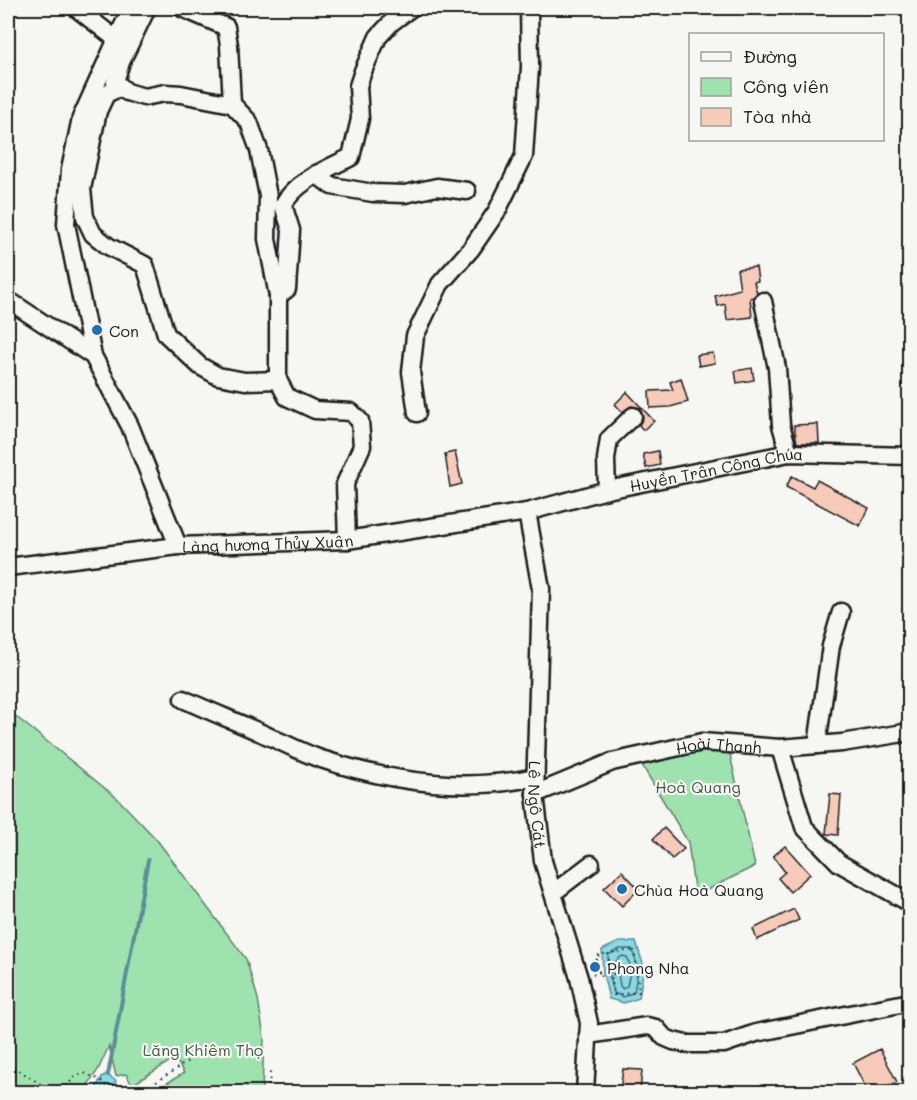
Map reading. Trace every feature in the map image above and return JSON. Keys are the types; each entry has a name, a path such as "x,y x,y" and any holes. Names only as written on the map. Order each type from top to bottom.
{"street":[{"path":"76,8 116,39"},
{"path":"131,8 81,118 70,170 66,224 93,356 130,426 178,546"},
{"path":"147,8 121,62 115,82 127,92 144,97 165,93 181,94 232,104 249,122 259,150 268,196 267,239 278,296 278,380 287,397 315,410 351,412 360,421 362,446 345,484 348,540"},
{"path":"182,8 226,27 232,104"},
{"path":"278,296 287,289 290,262 291,230 283,205 289,194 316,174 351,157 360,118 358,86 363,71 378,37 392,22 411,8"},
{"path":"417,413 411,372 415,336 440,284 471,249 497,211 524,156 530,67 529,8"},
{"path":"121,87 106,94 98,111 82,189 85,217 93,234 108,246 145,265 166,334 200,366 218,376 245,381 278,380"},
{"path":"316,174 332,186 373,193 405,194 437,187 467,191"},
{"path":"8,300 93,356"},
{"path":"763,301 777,368 781,425 789,453"},
{"path":"607,490 606,459 609,439 633,416"},
{"name":"Huyền Trân Công Chúa","path":"527,512 607,490 789,453 909,456"},
{"name":"Làng hương Thủy Xuân","path":"8,567 178,546 348,540 527,512"},
{"name":"Lê Ngô Cát","path":"527,512 541,589 535,785 543,861 579,978 589,1023 585,1092"},
{"path":"817,745 831,646 841,612"},
{"name":"Hoài Thanh","path":"183,699 317,757 389,777 421,782 484,785 509,783 535,785 612,762 702,742 780,748 909,732"},
{"path":"780,748 804,827 839,863 909,903"},
{"path":"553,893 591,864"},
{"path":"588,1035 647,1026 656,1028 664,1037 673,1041 686,1044 724,1044 756,1033 909,1002"}],"path":[{"path":"609,953 611,974 614,995 639,992 637,971 634,950 609,953 596,956 599,974 611,974 637,971"},
{"path":"141,1092 202,1052"},
{"path":"8,1066 17,1069 53,1092"},
{"path":"269,1092 270,1071"},
{"path":"63,1092 73,1078 84,1073 100,1080 112,1092"}],"green space":[{"name":"Lăng Khiêm Thọ","path":"8,712 117,798 157,840 246,959 258,999 264,1038 262,1092 152,1092 184,1073 175,1058 132,1085 126,1074 116,1076 109,1046 98,1070 83,1092 8,1092"},
{"name":"Hoà Quang","path":"692,747 729,750 755,866 695,896 688,842 640,762"}],"water":[{"path":"619,942 636,942 644,967 639,998 624,1003 609,999 603,974 602,950"},
{"path":"106,1074 116,1081 111,1092 94,1092 100,1080"}],"building":[{"path":"756,267 758,281 754,282 757,293 750,298 752,317 727,320 725,304 718,306 715,296 740,289 737,269"},
{"path":"713,353 715,363 699,366 697,355"},
{"path":"752,368 754,380 737,383 735,371"},
{"path":"681,378 688,402 670,407 650,408 649,391 673,390 670,382"},
{"path":"627,392 654,421 643,430 639,425 643,418 640,408 631,406 622,412 615,404"},
{"path":"818,424 819,443 797,443 794,425"},
{"path":"658,451 660,465 646,468 643,454"},
{"path":"455,452 462,484 450,487 445,454"},
{"path":"792,476 813,487 817,480 869,508 860,526 786,487"},
{"path":"830,794 841,795 838,835 826,834"},
{"name":"Chùa Hoà Quang","path":"664,828 684,849 672,859 653,839"},
{"path":"785,846 810,874 790,892 778,878 785,872 773,856"},
{"name":"Chùa Hoà Quang","path":"622,871 639,889 622,906 604,888"},
{"path":"794,909 799,920 757,940 753,929"},
{"path":"880,1049 897,1082 876,1092 868,1092 853,1063"},
{"path":"623,1069 642,1070 640,1092 620,1092"}],"waterway":[{"path":"108,1075 148,860"}],"place":[{"name":"Con","path":"97,330"},
{"name":"Chùa Hoà Quang","path":"622,889"},
{"name":"Phong Nha","path":"595,967"}]}
